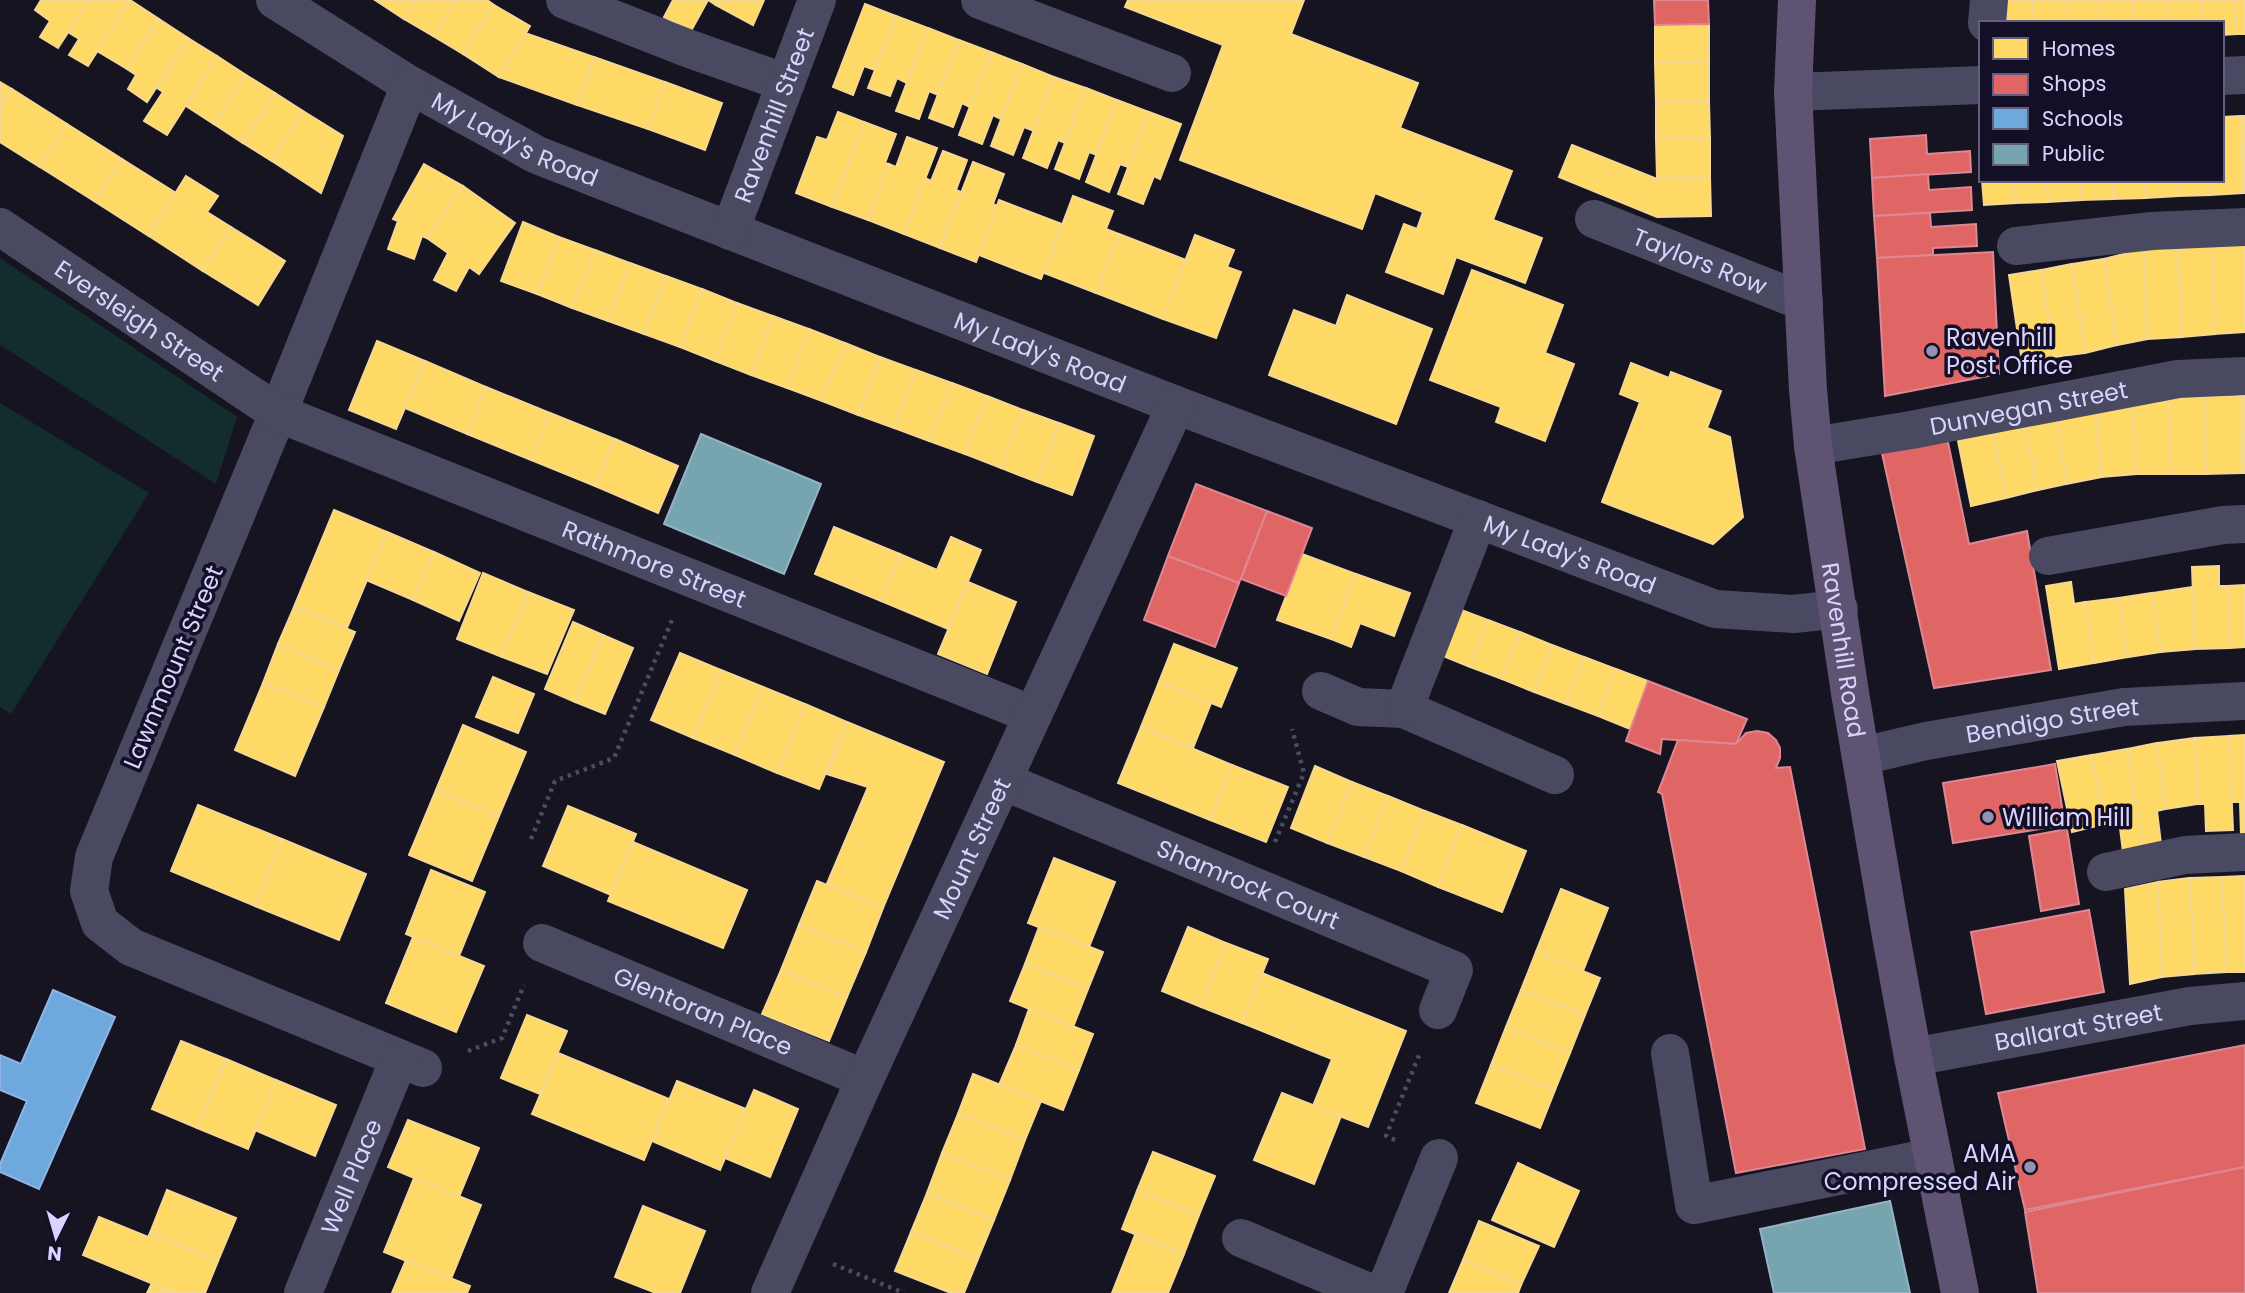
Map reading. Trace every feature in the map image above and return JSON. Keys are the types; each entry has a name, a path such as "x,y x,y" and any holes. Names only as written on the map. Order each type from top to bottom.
{"main road":[{"name":"Ravenhill Road","path":"1797,0 1793,92 1813,446 1861,756 1913,1057 1960,1293"}],"street":[{"name":"My Lady's Road","path":"275,0 410,85 537,155 1176,405 1715,609 1794,614 1839,609"},
{"path":"565,0 786,83"},
{"name":"Ravenhill Street","path":"730,231 817,0"},
{"path":"979,0 1172,73"},
{"path":"1987,21 1989,0"},
{"path":"2224,76 2245,75"},
{"name":"Lawnmount Street","path":"410,85 94,857 89,891 100,923 131,947 411,1064"},
{"path":"1793,92 1979,85"},
{"name":"Taylors Row","path":"1594,219 1804,302"},
{"name":"Eversleigh Street","path":"0,227 278,413"},
{"path":"2016,246 2152,230 2245,227"},
{"name":"Dunvegan Street","path":"1813,446 1912,430 2178,379 2245,376"},
{"name":"Mount Street","path":"770,1293 865,1079 1176,405"},
{"name":"Rathmore Street","path":"278,413 1033,715"},
{"path":"1404,709 1478,519"},
{"path":"2048,556 2223,525 2245,524"},
{"path":"1321,691 1358,707 1404,709 1555,775"},
{"name":"Bendigo Street","path":"1861,756 1927,741 2124,708 2245,701"},
{"name":"Shamrock Court","path":"1003,780 1454,970 1438,1010"},
{"path":"2106,872 2185,855 2245,852"},
{"name":"Glentoran Place","path":"542,943 865,1079"},
{"name":"Ballarat Street","path":"1913,1057 2190,1006 2245,1002"},
{"path":"1670,1053 1694,1205 1933,1157"},
{"name":"Well Place","path":"303,1293 411,1064"},
{"path":"1384,1293 1439,1158"},
{"path":"1241,1238 1371,1293"}],"path":[{"path":"531,839 555,781 614,758 689,577"},
{"path":"1256,888 1304,773 1291,730 1321,691"},
{"path":"411,1064 502,1038 542,943"},
{"path":"1438,1010 1386,1136 1439,1158"},
{"path":"790,1247 904,1293"}],"green space":[{"path":"0,258 237,417 216,484 0,345"},
{"path":"0,403 149,493 11,714 0,707"}],"building: Homes":[{"path":"41,0 89,0 58,48 40,37 50,21 35,10"},
{"path":"89,0 130,0 88,66 69,55 79,39 68,32"},
{"path":"130,0 159,19 127,69 97,51"},
{"path":"375,0 415,0 404,19"},
{"path":"415,0 456,0 433,36 404,19"},
{"path":"456,0 487,0 494,5 463,54 433,36"},
{"path":"673,0 708,0 691,31 664,17"},
{"path":"719,0 764,0 753,25 716,5"},
{"path":"1128,0 1304,0 1291,34 1418,83 1400,128 1512,171 1493,220 1542,238 1525,283 1456,257 1443,294 1386,272 1404,224 1417,229 1423,212 1375,193 1362,229 1180,160 1223,45 1125,7"},
{"path":"1998,0 2032,0 2033,21 1999,21"},
{"path":"2032,0 2066,0 2066,21 2033,21"},
{"path":"2066,0 2099,0 2100,21 2066,21"},
{"path":"2099,0 2133,0 2134,21 2100,21"},
{"path":"2133,0 2167,0 2168,21 2134,21"},
{"path":"2167,0 2201,0 2202,21 2168,21"},
{"path":"2201,0 2235,0 2236,34 2224,35 2224,21 2202,21"},
{"path":"2235,0 2245,0 2245,34 2236,34"},
{"path":"865,4 896,16 875,70 864,66 853,95 833,87"},
{"path":"494,5 530,26 499,77 463,54"},
{"path":"896,16 928,28 907,83 897,78 890,96 868,88"},
{"path":"159,19 188,38 147,102 128,89 136,75 127,69"},
{"path":"1709,24 1709,63 1655,63 1655,25"},
{"path":"928,28 959,40 938,95 929,91 919,119 896,111"},
{"path":"525,33 594,57 577,105 499,77"},
{"path":"188,38 217,56 167,135 144,121 163,92 157,88"},
{"path":"959,40 991,52 970,107 962,103 953,127 929,118"},
{"path":"991,52 1022,64 1001,119 993,115 982,144 959,135"},
{"path":"217,56 246,75 214,124 186,106"},
{"path":"594,57 665,82 648,129 577,105"},
{"path":"1655,63 1709,63 1709,101 1656,102"},
{"path":"1022,64 1054,77 1034,131 1024,127 1013,155 991,146"},
{"path":"246,75 275,93 243,143 214,124"},
{"path":"1054,77 1086,88 1065,143 1058,140 1047,168 1023,158"},
{"path":"0,82 12,89 0,109"},
{"path":"665,82 722,103 705,150 648,129"},
{"path":"1086,88 1117,100 1097,155 1089,152 1079,179 1055,169"},
{"path":"12,89 67,124 40,167 0,142 0,109"},
{"path":"275,93 303,111 272,161 243,143"},
{"path":"1117,100 1149,112 1128,167 1120,164 1109,192 1086,182"},
{"path":"1709,101 1710,139 1656,139 1656,102"},
{"path":"303,111 343,136 321,193 272,161"},
{"path":"838,112 864,122 832,207 796,193 817,137 827,140"},
{"path":"1149,112 1181,124 1160,179 1154,176 1143,204 1118,194"},
{"path":"2240,116 2245,116 2245,193 2243,193"},
{"path":"2240,116 2243,193 2211,195 2210,182 2224,182 2224,117"},
{"path":"864,122 896,134 885,163 889,164 868,220 832,207"},
{"path":"67,124 122,159 94,201 40,167"},
{"path":"907,137 937,148 904,234 868,220 889,164 896,167"},
{"path":"1656,139 1710,139 1710,177 1657,178"},
{"path":"1572,145 1657,179 1710,177 1711,216 1657,217 1559,177"},
{"path":"943,151 967,160 956,190 961,192 940,248 904,234 925,178 931,181"},
{"path":"122,159 176,193 149,236 94,201"},
{"path":"973,162 1004,174 993,204 997,206 976,262 940,248"},
{"path":"424,164 463,186 427,238 422,236 414,259 388,249 398,221 393,219"},
{"path":"186,176 218,196 207,212 231,227 203,271 149,236"},
{"path":"1982,182 2015,182 2016,203 1984,205"},
{"path":"2015,182 2047,182 2048,202 2016,203"},
{"path":"2047,182 2080,182 2081,200 2048,202"},
{"path":"2080,182 2113,182 2113,199 2081,200"},
{"path":"2113,182 2145,182 2146,198 2113,199"},
{"path":"2145,182 2178,182 2178,196 2146,198"},
{"path":"2178,182 2210,182 2211,195 2178,196"},
{"path":"463,186 515,223 479,274 469,267 456,291 434,280 448,253 427,238"},
{"path":"1073,196 1113,211 1106,229 1119,234 1096,293 1044,273"},
{"path":"999,200 1062,224 1041,279 979,255"},
{"path":"523,222 559,237 537,294 501,281"},
{"path":"231,227 285,261 258,305 203,271"},
{"path":"1119,234 1186,260 1163,319 1096,293"},
{"path":"1195,235 1234,250 1227,267 1241,272 1216,338 1163,319"},
{"path":"559,237 595,250 572,308 537,294"},
{"path":"2245,244 2245,332 2215,334 2212,246"},
{"path":"2212,246 2215,334 2182,337 2178,247"},
{"path":"2178,247 2182,337 2148,339 2143,249"},
{"path":"2143,249 2148,339 2117,345 2104,259"},
{"path":"595,250 630,263 608,321 572,308"},
{"path":"2104,259 2117,345 2085,353 2072,264"},
{"path":"630,263 666,276 644,334 608,321"},
{"path":"2072,264 2085,353 2055,357 2041,270"},
{"path":"1472,270 1563,305 1545,353 1574,364 1545,441 1496,422 1501,407 1430,380"},
{"path":"2041,270 2055,357 2022,362 2009,275"},
{"path":"666,276 702,289 680,347 644,334"},
{"path":"702,289 737,303 715,361 680,347"},
{"path":"1347,295 1432,329 1396,424 1269,375 1294,310 1336,326"},
{"path":"737,303 773,316 751,375 715,361"},
{"path":"773,316 809,329 787,388 751,375"},
{"path":"809,329 845,343 822,401 787,388"},
{"path":"377,341 425,361 396,429 349,410"},
{"path":"845,343 880,357 858,415 822,401"},
{"path":"880,357 916,370 894,428 858,415"},
{"path":"425,361 486,387 467,434 405,408"},
{"path":"1631,363 1669,378 1671,372 1721,391 1707,428 1730,437 1743,517 1713,544 1602,502 1640,402 1620,394"},
{"path":"916,370 952,383 929,441 894,428"},
{"path":"952,383 987,396 965,454 929,441"},
{"path":"486,387 550,413 531,460 467,434"},
{"path":"987,396 1023,410 1001,468 965,454"},
{"path":"2240,396 2245,396 2245,473 2242,473"},
{"path":"2240,396 2242,473 2206,474 2204,397"},
{"path":"2204,397 2206,474 2170,474 2169,398"},
{"path":"2169,398 2170,474 2136,474 2132,400"},
{"path":"2132,400 2136,474 2102,477 2095,402"},
{"path":"2095,402 2102,477 2066,484 2056,415"},
{"path":"1023,410 1059,423 1037,482 1001,468"},
{"path":"550,413 615,439 595,486 531,460"},
{"path":"2056,415 2066,484 2038,490 2024,423"},
{"path":"1059,423 1094,436 1072,495 1037,482"},
{"path":"2024,423 2038,490 2006,498 1992,431"},
{"path":"1992,431 2006,498 1971,506 1958,441"},
{"path":"615,439 678,466 658,513 595,486"},
{"path":"334,510 387,532 347,628 294,607"},
{"path":"834,527 900,554 881,601 815,574"},
{"path":"387,532 434,552 413,600 366,580"},
{"path":"951,537 981,550 948,629 881,601 900,554 937,570"},
{"path":"434,552 480,573 459,621 413,600"},
{"path":"1302,554 1356,574 1331,639 1277,620"},
{"path":"2219,566 2219,586 2228,586 2230,648 2195,649 2192,567"},
{"path":"483,573 528,592 502,657 457,639"},
{"path":"1356,574 1410,593 1394,636 1360,623 1351,647 1331,639"},
{"path":"968,582 1016,602 987,674 938,654"},
{"path":"2071,582 2074,604 2085,602 2094,663 2059,669 2046,586"},
{"path":"2245,585 2245,647 2230,648 2228,586"},
{"path":"2193,587 2195,649 2161,652 2152,593"},
{"path":"528,592 574,610 547,674 502,657"},
{"path":"2152,593 2161,652 2128,657 2118,598"},
{"path":"2118,598 2128,657 2094,663 2085,602"},
{"path":"294,607 355,632 339,670 278,644"},
{"path":"1456,608 1488,620 1470,667 1438,654"},
{"path":"1488,620 1520,632 1502,679 1470,667"},
{"path":"573,622 603,635 575,702 545,689"},
{"path":"1520,632 1552,645 1534,692 1502,679"},
{"path":"603,635 633,648 605,714 575,702"},
{"path":"278,644 339,670 324,707 263,683"},
{"path":"1174,644 1237,668 1221,707 1159,682"},
{"path":"1552,645 1584,657 1566,704 1534,692"},
{"path":"680,653 721,670 693,738 651,720"},
{"path":"1584,657 1616,669 1598,716 1566,704"},
{"path":"1616,669 1648,681 1630,729 1598,716"},
{"path":"721,670 763,687 735,755 693,738"},
{"path":"493,677 534,694 518,733 476,717"},
{"path":"1159,682 1211,703 1193,748 1141,727"},
{"path":"263,683 324,707 295,776 235,750"},
{"path":"763,687 805,704 777,773 735,755"},
{"path":"805,704 847,722 819,789 777,773"},
{"path":"847,722 944,762 883,908 826,886 868,787 827,774"},
{"path":"463,725 526,752 499,816 436,790"},
{"path":"1141,727 1232,765 1210,820 1118,783"},
{"path":"2245,735 2245,834 2241,835 2240,802 2232,802 2229,736"},
{"path":"2229,736 2233,830 2206,831 2205,804 2198,804 2195,738"},
{"path":"2195,738 2198,804 2165,809 2157,743"},
{"path":"2157,743 2165,809 2157,811 2162,852 2144,855 2127,749"},
{"path":"2127,749 2144,855 2124,860 2119,820 2105,824 2092,755"},
{"path":"2092,755 2105,824 2072,832 2057,761"},
{"path":"1232,765 1288,787 1266,842 1210,820"},
{"path":"1315,766 1352,782 1327,843 1291,828"},
{"path":"1352,782 1388,796 1364,857 1327,843"},
{"path":"436,790 499,816 472,881 409,855"},
{"path":"1388,796 1425,811 1401,871 1364,857"},
{"path":"198,805 282,839 255,906 171,871"},
{"path":"568,806 636,834 611,895 543,866"},
{"path":"1425,811 1462,825 1438,887 1401,871"},
{"path":"1462,825 1526,851 1502,912 1438,887"},
{"path":"282,839 366,874 339,940 255,906"},
{"path":"633,842 747,890 723,948 608,901"},
{"path":"1054,858 1115,882 1089,947 1028,923"},
{"path":"431,870 485,892 459,956 406,934"},
{"path":"2245,876 2245,972 2226,972 2222,877"},
{"path":"2222,877 2226,972 2194,974 2190,878"},
{"path":"2190,878 2194,974 2162,977 2158,882"},
{"path":"817,881 883,908 866,952 799,925"},
{"path":"2158,882 2162,977 2130,984 2125,889"},
{"path":"1561,889 1608,908 1583,971 1536,952"},
{"path":"799,925 866,952 847,997 781,970"},
{"path":"1039,927 1103,952 1088,989 1025,964"},
{"path":"1188,927 1226,943 1201,1007 1162,991"},
{"path":"413,937 484,966 456,1032 386,1003"},
{"path":"1226,943 1268,959 1242,1023 1201,1007"},
{"path":"1536,952 1600,978 1585,1015 1521,990"},
{"path":"1025,964 1088,989 1073,1027 1010,1001"},
{"path":"781,970 847,997 829,1041 762,1014"},
{"path":"1262,973 1406,1031 1368,1127 1313,1106 1332,1059 1242,1023"},
{"path":"1521,990 1585,1015 1570,1053 1506,1027"},
{"path":"1029,1009 1093,1034 1079,1070 1016,1045"},
{"path":"527,1015 567,1031 540,1094 501,1078"},
{"path":"1506,1027 1570,1053 1555,1090 1491,1065"},
{"path":"181,1041 226,1059 197,1128 152,1109"},
{"path":"1016,1045 1079,1070 1063,1110 999,1085"},
{"path":"558,1053 669,1099 644,1160 532,1114"},
{"path":"226,1059 276,1080 248,1149 197,1128"},
{"path":"1491,1065 1555,1090 1540,1128 1476,1103"},
{"path":"973,1074 1041,1101 1025,1140 958,1114"},
{"path":"276,1080 336,1105 315,1156 255,1130"},
{"path":"677,1081 746,1109 720,1170 652,1141"},
{"path":"754,1090 798,1109 770,1177 725,1158"},
{"path":"1282,1093 1341,1116 1314,1184 1254,1160"},
{"path":"958,1114 1025,1140 1010,1180 942,1153"},
{"path":"408,1120 479,1148 459,1197 388,1167"},
{"path":"1153,1152 1215,1176 1199,1215 1137,1191"},
{"path":"942,1153 1010,1180 994,1220 927,1193"},
{"path":"1518,1163 1579,1191 1554,1247 1492,1220"},
{"path":"414,1178 481,1205 451,1279 384,1252"},
{"path":"167,1190 236,1218 218,1261 150,1233"},
{"path":"1137,1191 1199,1215 1184,1254 1122,1229"},
{"path":"927,1193 994,1220 978,1259 911,1232"},
{"path":"643,1206 705,1231 680,1293 656,1293 615,1277"},
{"path":"99,1217 148,1237 150,1233 218,1261 205,1293 175,1293 83,1255"},
{"path":"1479,1221 1539,1246 1521,1285 1463,1260"},
{"path":"911,1232 978,1259 964,1293 951,1293 895,1271"},
{"path":"1135,1235 1184,1254 1168,1293 1112,1293"},
{"path":"406,1260 470,1286 467,1293 392,1293"},
{"path":"1463,1260 1521,1285 1518,1293 1449,1293"},
{"path":"152,1283 175,1293 147,1293"}],"building: Shops":[{"path":"1654,0 1708,0 1709,24 1655,25"},
{"path":"1926,135 1927,154 1970,151 1971,172 1872,178 1870,139"},
{"path":"1928,174 1929,190 1971,187 1972,210 1874,216 1872,178"},
{"path":"1930,213 1931,227 1976,224 1977,246 1933,248 1933,255 1877,258 1874,216"},
{"path":"1993,252 1999,374 1885,396 1877,258"},
{"path":"1948,442 1969,544 2027,531 2051,670 1934,688 1881,449"},
{"path":"1196,484 1267,511 1239,583 1168,556"},
{"path":"1267,511 1312,528 1286,596 1241,579"},
{"path":"1168,556 1239,583 1215,647 1144,620"},
{"path":"1648,681 1747,719 1736,744 1662,739 1660,754 1626,741"},
{"path":"1746,733 1768,733 1776,740 1780,748 1780,758 1776,768 1790,767 1865,1149 1736,1173 1662,794 1658,792 1678,740 1736,744"},
{"path":"2055,764 2065,825 1953,843 1943,783"},
{"path":"2067,829 2079,904 2041,911 2029,836"},
{"path":"2089,910 2104,992 1986,1014 1971,932"},
{"path":"2245,1045 2245,1167 2025,1210 1998,1093"},
{"path":"2245,1167 2245,1293 2038,1293 2025,1212"}],"building: Schools":[{"path":"53,990 115,1017 39,1189 0,1172 0,1164 27,1101 0,1090 0,1055 21,1064"}],"building: Public":[{"path":"701,434 821,484 784,574 664,524"},
{"path":"1890,1201 1910,1293 1774,1293 1760,1229"}],"place":[{"name":"Ravenhill Post Office","path":"1932,351"},
{"name":"William Hill","path":"1988,817"},
{"name":"AMA Compressed Air","path":"2030,1167"}]}
